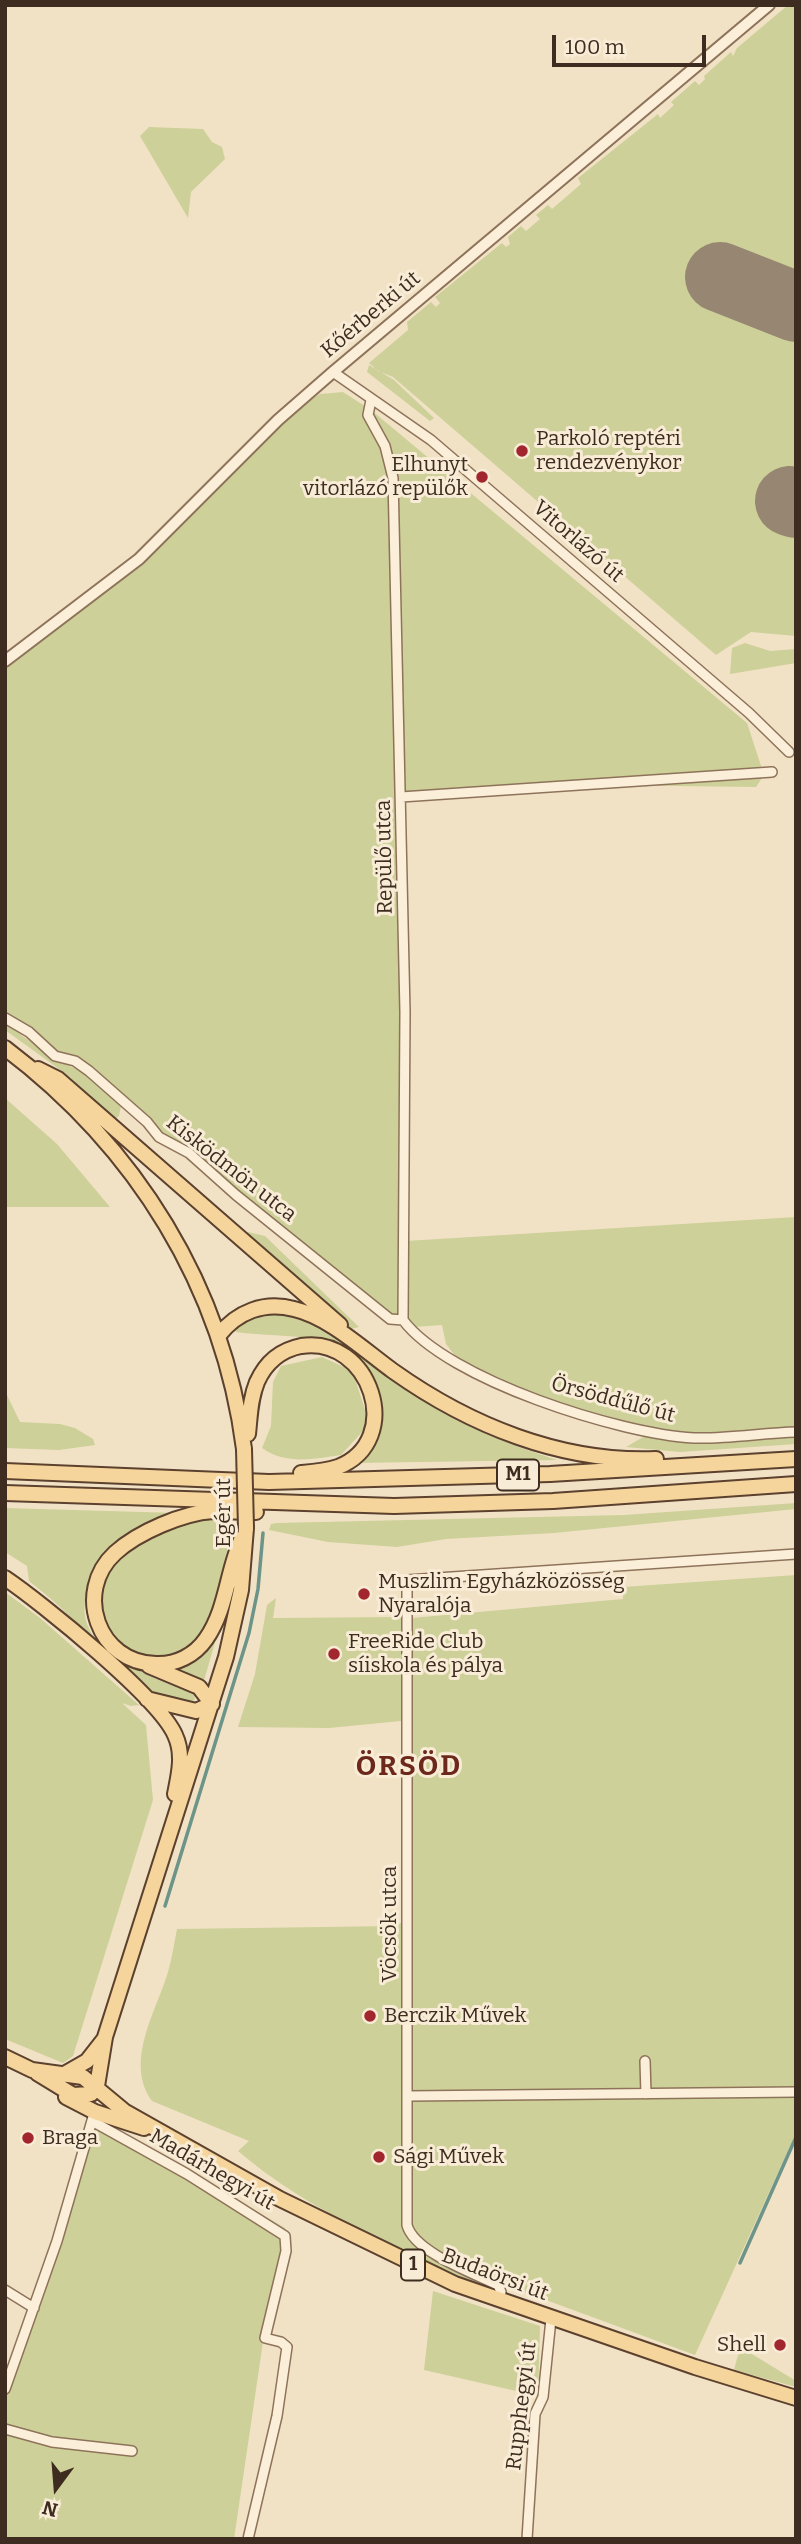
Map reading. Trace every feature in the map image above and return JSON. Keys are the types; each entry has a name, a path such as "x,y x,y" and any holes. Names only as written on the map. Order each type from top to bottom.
{"main road":[{"name":"Egér út","path":"5,1048 107,1142 154,1203 188,1261 219,1335 235,1389 244,1449 246,1528 241,1590 212,1704 92,2082 85,2096"},
{"path":"23,1062 58,1079 377,1359"},
{"path":"219,1335 240,1314 257,1308 282,1307 309,1315 443,1403 513,1436 535,1443 631,1458 729,1455 767,1462"},
{"path":"244,1449 255,1387 261,1374 279,1354 306,1346 328,1348 352,1361 365,1377 373,1395 375,1416 369,1438 357,1453 338,1467 287,1475 269,1482"},
{"name":"M1","path":"5,1471 269,1482 550,1474 796,1459"},
{"name":"M1","path":"5,1493 319,1505 553,1501 796,1485"},
{"path":"147,1699 196,1711 212,1704 199,1687 125,1656 113,1648 95,1617 93,1599 96,1581 104,1565 116,1552 137,1538 200,1514 282,1512 319,1505"},
{"path":"145,1664 173,1662 187,1657 206,1639 219,1612 246,1528"},
{"path":"5,1578 58,1619 147,1699 166,1720 179,1746 180,1762 173,1801 175,1816"},
{"path":"63,2074 87,2061 106,2037"},
{"path":"106,2037 109,2087 120,2102 159,2132"},
{"name":"Budaörsi út","path":"5,2057 32,2070 63,2074 92,2082 119,2108 159,2132 342,2231 439,2277 551,2319 796,2398"},
{"path":"32,2070 73,2095 85,2096 93,2117"},
{"name":"Budaörsi út","path":"32,2070 43,2082 93,2117 159,2132"}],"street":[{"name":"Kőérberki út","path":"5,661 139,559 278,421 333,372 769,5"},
{"name":"Vitorlázó út","path":"333,372 409,424 474,476 739,704 789,752"},
{"name":"Repülő utca","path":"371,400 368,415 385,446 393,478 405,1012 403,1320"},
{"path":"401,797 772,772"},
{"name":"Kisködmön utca","path":"5,1018 29,1031 55,1056 75,1061 89,1071 147,1122 159,1138 189,1153 236,1195 390,1319 403,1320"},
{"name":"Örsöddűlő út","path":"403,1320 422,1342 468,1370 574,1412 695,1438 796,1432"},
{"name":"Vöcsök utca","path":"499,2300 501,2292 498,2286 429,2250 409,2232 407,1580 796,1554"},
{"path":"645,2061 646,2094"},
{"path":"408,2096 796,2092"},
{"path":"5,2389 75,2184 93,2117"},
{"name":"Madárhegyi út","path":"93,2117 281,2230 287,2241 265,2338 281,2342 287,2347 281,2393 248,2539"},
{"path":"5,2290 34,2308"},
{"name":"Rupphegyi út","path":"527,2539 535,2414 543,2397 551,2319"},
{"path":"8,2430 52,2442 132,2451"}],"green space":[{"path":"788,5 796,5 796,636 751,632 716,655 393,377 378,371 369,363 408,330 407,322 431,302 436,307 440,303 435,297 502,243 506,247 510,244 508,237 521,226 526,231 540,219 536,215 548,205 552,209 581,184 578,178 658,114 660,118 674,105 671,102 695,81 699,85 705,79 704,76 731,52 733,56 737,48"},
{"path":"149,127 203,129 212,142 222,147 225,159 191,192 188,218 140,136"},
{"path":"369,365 394,380 434,418 430,421 367,372"},
{"path":"343,392 371,410 747,723 764,775 756,787 590,785 401,797 406,1241 796,1217 796,1430 692,1436 617,1423 561,1405 463,1366 446,1344 442,1325 414,1327 397,1321 189,1153 176,1148 65,1058 5,1018 5,661 108,586 278,420 320,394"},
{"path":"745,643 770,651 796,649 796,663 730,674 732,648"},
{"path":"5,1023 51,1057 80,1071 121,1106 119,1116 113,1121 70,1077 5,1030"},
{"path":"5,1098 57,1144 110,1207 5,1207"},
{"path":"248,1232 265,1236 359,1327 351,1329 246,1236"},
{"path":"274,1313 294,1317 330,1334 394,1382 445,1414 500,1440 557,1460 353,1463 373,1438 380,1423 383,1408 376,1384 361,1363 328,1343 296,1337 236,1332 238,1324"},
{"path":"322,1357 344,1367 354,1376 367,1416 363,1431 341,1455 290,1459 262,1448 271,1426 273,1382 281,1366"},
{"path":"5,1391 20,1422 60,1424 75,1428 93,1439 95,1445 59,1450 5,1448"},
{"path":"645,1436 693,1442 796,1436 796,1444 680,1452 626,1447"},
{"path":"796,1503 796,1509 554,1533 446,1539 397,1547 328,1542 269,1530 271,1524 277,1523 624,1515"},
{"path":"5,1508 177,1513 132,1535 107,1552 93,1574 85,1611 90,1630 101,1645 117,1658 137,1670 194,1694 195,1700 177,1701 140,1685 105,1654 58,1605 29,1581 27,1566 5,1552"},
{"path":"230,1517 219,1592 205,1630 194,1644 182,1653 156,1658 128,1651 117,1643 107,1633 101,1621 99,1607 105,1579 114,1562 128,1551 172,1529 195,1522"},
{"path":"796,1575 796,2133 695,2355 500,2283 455,2261 461,2270 493,2288 489,2290 391,2245 327,2212 266,2173 238,2151 249,2141 152,2101 144,2086 142,2054 150,2020 168,1972 177,1929 396,1926 411,1916 412,1618 623,1599 623,1587"},
{"path":"5,1592 40,1618 139,1705 122,1703 146,1725 153,1800 73,2056 63,2063 5,2039"},
{"path":"276,1598 273,1618 403,1617 401,1721 329,1728 238,1727 255,1674 267,1605"},
{"path":"216,1639 203,1684 168,1670 188,1663"},
{"path":"95,2122 133,2139 285,2228 263,2342 234,2539 5,2539 5,2383 36,2315"},
{"path":"433,2291 540,2326 538,2396 424,2370"},
{"path":"747,2351 796,2381 796,2387 734,2370 738,2355"}],"waterway":[{"path":"165,1906 249,1633 258,1589 263,1533"},
{"path":"740,2263 796,2137"}],"runway":[{"path":"720,277 796,307"},
{"path":"790,501 796,503"}],"place":[{"name":"Parkoló reptéri rendezvénykor","path":"522,451"},
{"name":"Elhunyt vitorlázó repülők","path":"482,477"},
{"name":"Muszlim Egyházközösség Nyaralója","path":"364,1594"},
{"name":"FreeRide Club síiskola és pálya","path":"334,1654"},
{"name":"Berczik Művek","path":"370,2016"},
{"name":"Braga","path":"28,2138"},
{"name":"Sági Művek","path":"379,2157"},
{"name":"Shell","path":"780,2345"}],"district":[{"name":"ÖRSÖD","path":"409,1767"}]}
